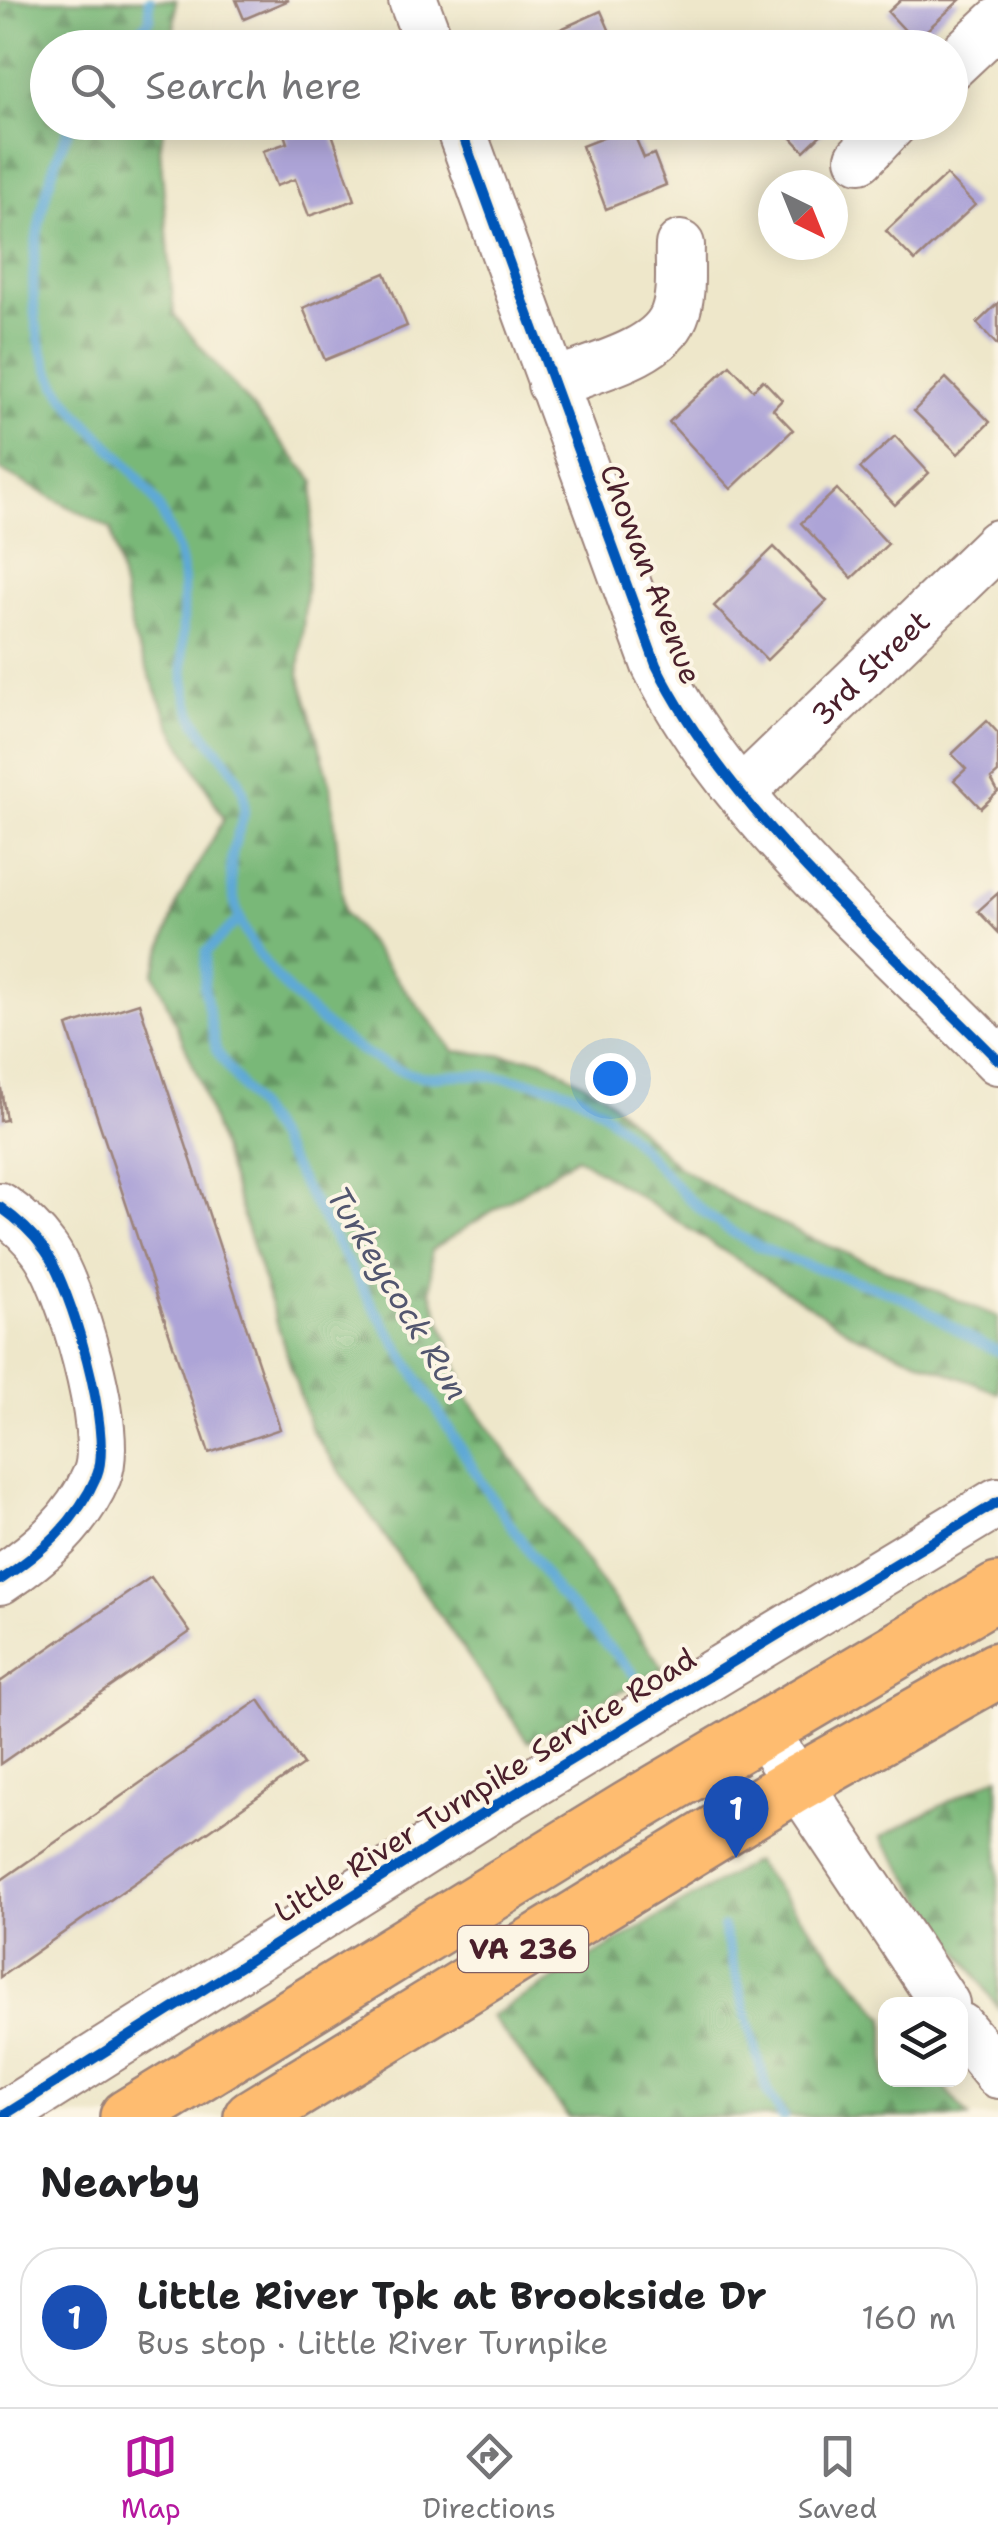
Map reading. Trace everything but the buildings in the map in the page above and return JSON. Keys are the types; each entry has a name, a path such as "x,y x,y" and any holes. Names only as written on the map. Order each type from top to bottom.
{"main road":[{"name":"VA 236","path":"128,2117 762,1729 998,1591"},
{"name":"VA 236","path":"252,2117 796,1784 998,1670"}],"street":[{"path":"414,0 424,30"},
{"path":"968,50 998,22"},
{"name":"Chowan Avenue","path":"464,140 656,665 701,742 780,837 998,1060"},
{"path":"860,158 877,140"},
{"path":"552,384 644,346 664,332 674,316 679,292 680,244"},
{"name":"3rd Street","path":"742,791 998,544"},
{"path":"0,1208 34,1236 62,1280 97,1399 99,1457 99,1471 68,1524 32,1558 0,1580"},
{"name":"Little River Turnpike Service Road","path":"1,2117 468,1822 998,1502"},
{"path":"762,1729 940,1997"},
{"path":"968,2036 998,2074"}],"green space":[{"path":"0,0 176,0 174,30 30,30 30,140 161,140 174,315 315,482 299,674 331,786 344,912 454,1051 541,1059 603,1094 676,1165 735,1201 810,1238 998,1317 998,1393 855,1335 577,1157 431,1250 431,1292 469,1400 663,1668 528,1742 311,1430 199,1079 154,973 178,900 224,819 171,726 133,636 111,529 0,470"},
{"path":"998,1776 998,2008 881,1837"},
{"path":"754,1861 878,2010 878,2087 944,2087 969,2117 568,2117 491,2016"}],"waterway":[{"name":"Turkeycock Run","path":"141,30 150,19 149,0"},
{"name":"Turkeycock Run","path":"64,140 38,230 34,308 41,345 54,379 75,410 153,497 177,548 182,571 187,696 197,724 241,784 245,802 232,856 235,902 241,923 276,977 346,1041 397,1069 432,1077 508,1078 556,1087 579,1096 615,1122 693,1203 731,1231 796,1262 904,1298 998,1351"},
{"name":"Turkeycock Run","path":"240,918 206,952 204,986 216,1050 268,1124 370,1301 486,1489 557,1592 633,1673"},
{"name":"Turkeycock Run","path":"723,1927 767,2091 783,2117"}],"cycle path":[{"path":"465,140 656,665 687,719 724,772 811,873 998,1060"},
{"path":"0,1207 39,1243 66,1294 95,1395 101,1455 89,1492 68,1522 30,1559 0,1580"},
{"path":"1,2117 498,1804 998,1502"}],"place":[{"name":"Little River Tpk at Brookside Dr","path":"736,1858"}]}
